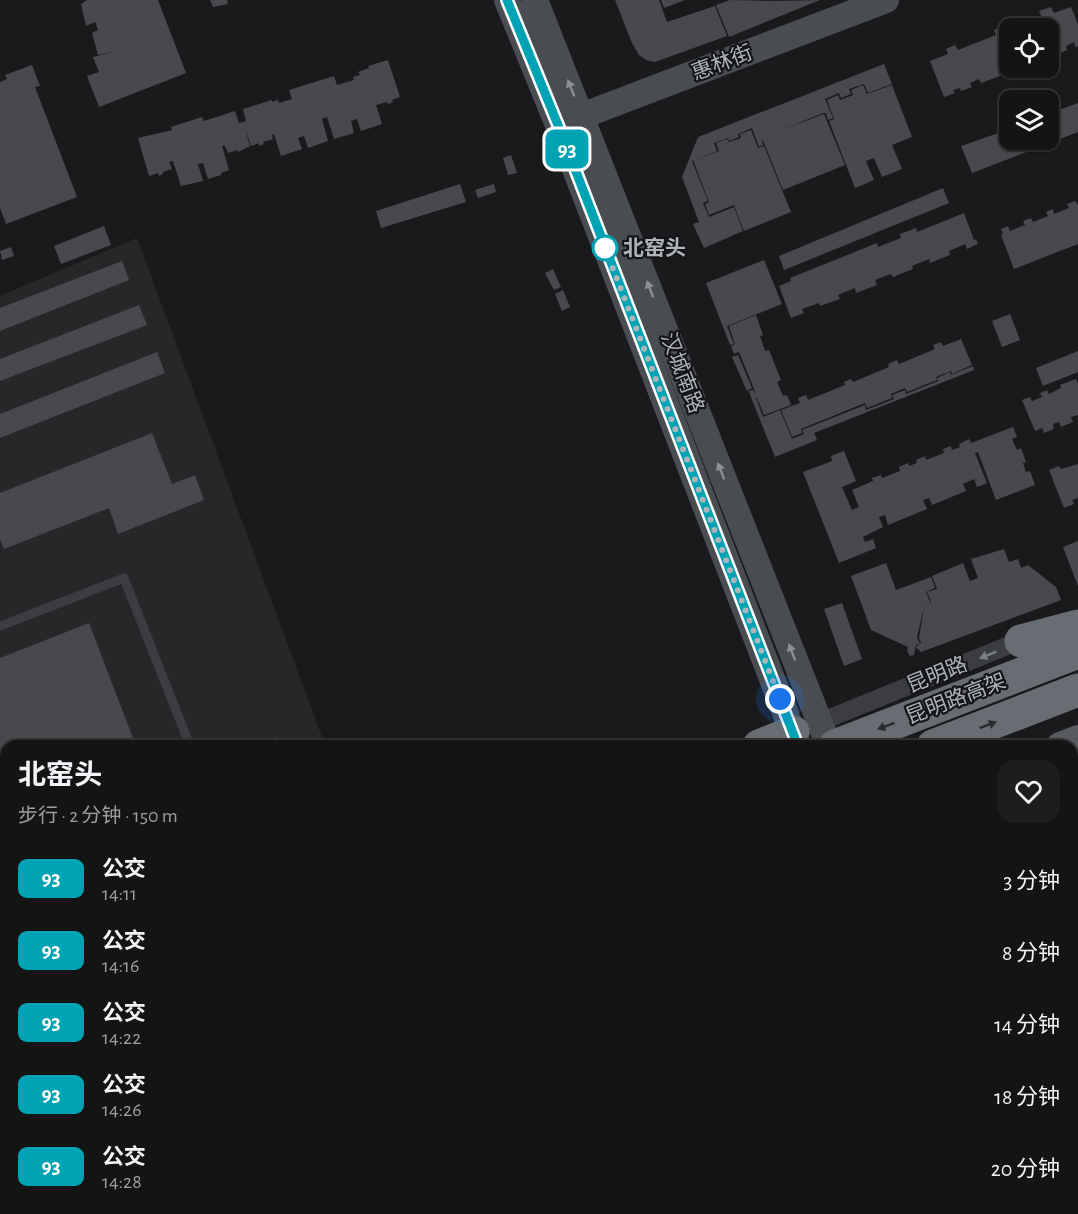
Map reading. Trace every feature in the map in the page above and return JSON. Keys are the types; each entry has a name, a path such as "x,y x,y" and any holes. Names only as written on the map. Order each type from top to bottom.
{"highway":[{"path":"1021,641 1078,626"},
{"name":"昆明路高架","path":"790,740 811,736 1078,652"},
{"name":"昆明路高架","path":"949,740 1078,690"}],"main road":[{"name":"汉城南路","path":"507,0 811,736"},
{"name":"汉城南路","path":"535,0 582,117 811,736"},
{"name":"惠林街","path":"558,125 886,0"}],"street":[{"name":"昆明路","path":"811,736 1021,641 1078,611"}],"lane":[{"path":"0,626 124,578 188,740"}],"shaded area":[{"path":"137,238 323,740 0,740 0,296"}],"building":[{"path":"87,0 158,0 186,73 99,107 87,76 99,72 93,57 114,52 98,55 92,33 98,30 96,24 95,22 86,26 81,4"},
{"path":"210,0 227,0 228,4 213,7"},
{"path":"615,0 659,0 667,22 715,6 727,36 655,62 646,60 639,55 632,43"},
{"path":"661,0 685,0 664,8"},
{"path":"730,0 820,0 729,37 716,5"},
{"path":"1051,7 1054,13 1071,7 1078,24 1078,46 1075,47 1074,42 1066,46 1067,50 1059,54 1059,18 1039,18 1042,17 1039,11"},
{"path":"999,28 999,76 981,83 979,79 970,83 972,87 961,91 960,88 953,90 955,93 944,97 930,61 948,54 946,49 955,45 958,50 996,35 994,30"},
{"path":"388,60 400,97 388,104 387,102 376,105 382,124 361,131 357,119 351,121 354,133 334,139 327,117 322,119 328,141 308,148 304,136 298,138 302,149 281,156 274,134 273,139 263,142 264,144 251,146 244,125 250,146 238,152 237,150 228,153 225,146 222,146 229,170 221,175 208,179 203,163 198,164 203,181 181,186 173,161 169,162 172,169 159,176 158,173 149,176 138,138 172,130 171,127 202,117 204,121 235,111 239,123 243,122 246,121 243,109 272,100 272,102 278,100 279,103 292,99 289,90 334,76 337,85 354,80 353,77 360,75 358,72 369,68 368,66"},
{"path":"884,64 892,84 868,93 864,84 849,89 851,94 841,98 839,93 825,99 833,118 828,120 826,113 823,113 784,129 824,114 845,165 783,190 762,138 763,145 759,147 752,128 738,134 739,137 729,141 728,138 714,143 717,151 697,159 719,151 716,143 727,139 729,142 741,138 740,134 751,130 758,148 764,146 791,212 744,231 734,205 709,215 705,204 709,202 692,161 708,201 703,203 709,217 734,207 743,231 704,248 693,224 699,222 682,177 698,137"},
{"path":"32,65 40,86 35,87 77,197 6,224 0,208 0,82 7,79 5,75"},
{"path":"863,85 867,94 892,85 912,137 892,145 902,169 882,177 874,158 866,161 874,180 855,188 829,121 834,119 827,100 838,95 840,100 853,95 851,90"},
{"path":"1078,103 1078,132 1059,139 1059,110"},
{"path":"999,133 999,150 1031,150 972,173 961,146"},
{"path":"511,155 517,173 508,175 503,158"},
{"path":"460,184 466,202 381,228 376,211"},
{"path":"494,184 496,192 478,198 475,190"},
{"path":"943,188 949,203 784,270 779,256"},
{"path":"1075,201 1078,205 1078,244 1014,269 1001,235 1003,234 1001,229 1008,226 1010,231 1025,225 1023,221 1031,218 1033,222 1048,216 1046,212 1053,209 1054,214 1069,208 1067,204"},
{"path":"964,213 974,240 976,239 978,244 967,249 965,244 949,251 950,255 930,263 929,259 893,277 891,274 875,280 877,285 856,293 855,288 838,295 840,299 802,309 804,313 791,318 779,286 791,281 790,278 877,243 878,247 901,238 900,234 916,228 917,232"},
{"path":"104,226 111,245 61,264 54,246"},
{"path":"11,247 14,256 2,260 0,251"},
{"path":"764,260 782,304 727,326 734,344 730,345 706,283"},
{"path":"122,261 129,280 0,331 0,308"},
{"path":"553,269 561,287 554,290 545,273"},
{"path":"563,290 570,307 562,311 555,294"},
{"path":"139,305 147,325 0,381 0,359"},
{"path":"1010,314 1020,340 1002,347 992,321"},
{"path":"756,315 763,335 760,336 765,351 769,350 781,380 777,382 783,396 787,395 791,405 764,415 756,398 763,417 780,410 792,439 804,434 802,430 865,405 866,410 894,399 892,395 905,390 906,394 938,381 937,378 950,372 951,375 973,366 974,370 814,433 817,440 775,457 749,391 753,390 756,394 739,352 734,354 731,346 735,344 729,326"},
{"path":"961,339 972,365 952,374 951,371 936,377 937,380 907,392 905,388 891,394 892,398 867,408 865,403 801,429 802,433 792,437 781,410 800,403 798,398 806,395 808,400 845,385 844,382 851,379 853,382 889,367 888,364 897,360 899,364 935,349 933,345 941,342 943,346"},
{"path":"1078,351 1078,372 1043,386 1036,368"},
{"path":"157,352 165,373 0,438 0,414"},
{"path":"738,355 752,388 747,391 732,357"},
{"path":"1076,379 1078,415 1071,417 1073,422 1061,427 1059,422 1053,424 1054,429 1044,433 1042,428 1035,431 1022,400 1030,397 1032,401 1042,397 1040,393 1047,390 1049,394 1061,388 1060,385"},
{"path":"1013,427 1017,437 1012,439 1017,450 1021,448 1026,462 1023,463 1026,472 1030,471 1035,485 996,500 978,452 975,453 987,483 977,487 974,479 963,484 966,491 932,505 929,498 923,500 927,509 888,525 885,515 879,517 883,527 863,537 865,542 873,539 876,548 839,563 803,472 832,461 831,456 844,451 856,481 842,487 852,510 859,507 852,490 873,481 872,478 881,475 882,478 900,471 899,467 908,463 909,466 917,463 916,460 925,456 926,460 944,453 943,449 951,446 952,450 960,447 959,444 969,439 971,443"},
{"path":"152,433 172,484 195,475 204,500 118,534 109,508 4,549 0,539 0,493"},
{"path":"1078,464 1078,498 1072,500 1074,504 1064,508 1049,470 1059,466 1061,469"},
{"path":"1078,541 1078,586 1063,547"},
{"path":"1004,549 1009,562 1018,559 1021,568 1028,565 1056,587 1061,600 921,652 916,647 920,644 916,645 914,655 910,656 907,651 908,647 871,630 851,576 886,563 896,590 931,577 935,588 926,592 930,602 922,606 931,602 927,592 937,589 932,576 963,563 970,581 978,578 971,559","holes":["924,607 919,638 920,644 917,637"]},
{"path":"842,603 862,659 844,666 824,609"},
{"path":"89,623 134,740 0,740 0,658"}],"bus line":[{"name":"93","path":"507,0 558,125 796,740"}],"place":[{"name":"北窑头","path":"605,248"}],"route":[{"path":"605,248 780,699"}]}
